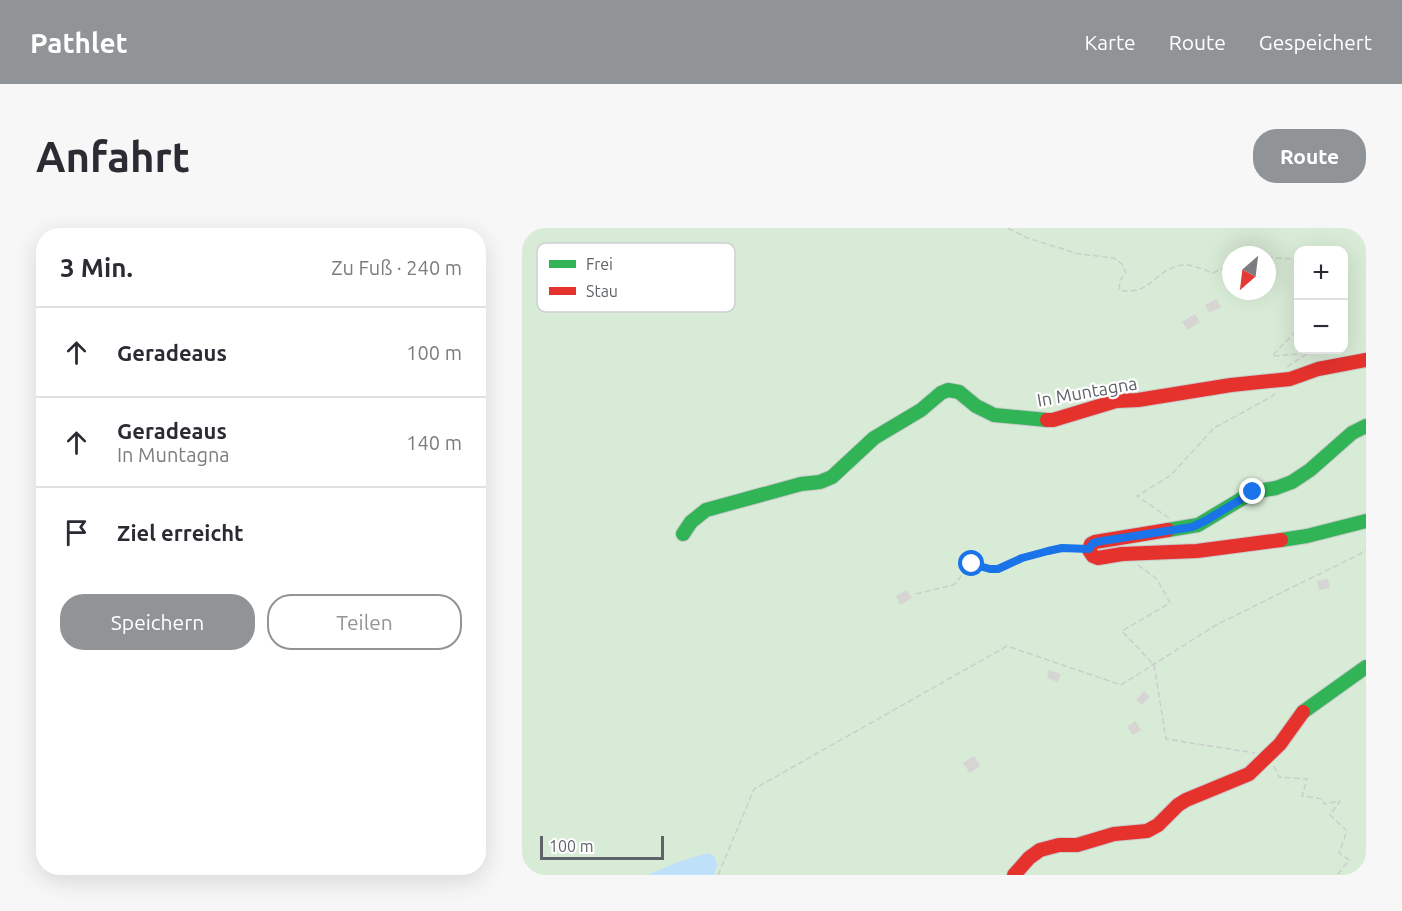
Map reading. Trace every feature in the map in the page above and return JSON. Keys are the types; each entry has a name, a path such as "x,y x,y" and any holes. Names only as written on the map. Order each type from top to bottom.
{"street":[{"name":"In Muntagna","path":"683,534 691,522 706,510 832,477 874,438 921,410 948,390 959,392 976,406 994,415 1041,420 1067,416 1116,401 1138,400 1231,385 1366,360"},
{"path":"1366,426 1352,433 1310,470 1292,482 1253,492 1198,525 1095,542 1089,549 1091,555 1098,558 1122,554 1197,551 1307,536 1366,521"},
{"path":"1014,875 1029,858 1040,850 1059,845 1077,845 1114,834 1147,831 1164,820 1181,803 1250,774 1270,756 1304,711 1366,667"}],"path":[{"path":"1008,228 1028,238 1079,254 1114,258 1122,264 1126,273 1120,280 1119,290 1130,292 1146,288 1161,273 1182,265 1213,273 1222,269"},
{"path":"1276,257 1290,258 1294,261"},
{"path":"1294,334 1272,356 1294,354"},
{"path":"1184,528 1137,496 1171,475 1214,428 1271,397 1286,375 1306,354"},
{"path":"916,594 954,585 959,581 967,566 972,564 998,569 1022,558 1048,551 1062,548 1089,549"},
{"path":"718,875 754,789 1007,646 1121,686 1216,625 1366,551"},
{"path":"1122,554 1157,579 1170,603 1122,631 1154,665 1166,739 1270,756 1279,777 1307,779 1302,796 1323,800 1324,804 1340,801 1330,815 1347,831 1339,853 1349,860 1337,875"}],"green space":[{"path":"522,228 1366,228 1366,875 714,875 717,865 715,857 708,853 648,875 522,875"}],"water":[{"path":"708,853 715,857 717,865 714,875 648,875 678,862"}],"building":[{"path":"1216,299 1221,307 1209,313 1205,305"},
{"path":"1195,314 1200,322 1188,330 1182,322"},
{"path":"1328,579 1330,588 1319,590 1317,581"},
{"path":"907,590 912,598 900,605 896,596"},
{"path":"1049,670 1061,674 1058,682 1047,678"},
{"path":"1144,691 1150,697 1142,705 1136,700"},
{"path":"1135,721 1141,730 1133,735 1127,727"},
{"path":"974,756 980,766 970,773 963,763"}],"traffic: fast":[{"path":"683,534 691,522 706,510 832,477 874,438 921,410 948,390 959,392 976,406 994,415 1047,420"},
{"path":"1168,530 1198,525 1253,492 1276,488 1292,482 1310,470 1352,433 1366,426"},
{"path":"1281,540 1366,521"},
{"path":"1303,712 1366,667"}],"traffic: jam":[{"path":"1047,420 1116,401 1290,379 1318,369 1366,360"},
{"path":"1168,530 1095,542 1091,544 1089,550 1093,556 1098,558 1122,554 1197,551 1281,540"},
{"path":"1014,875 1029,858 1040,850 1059,845 1077,845 1114,834 1147,831 1158,825 1186,800 1249,774 1280,744 1303,712"}],"route":[{"path":"972,564 998,569 1022,558 1048,551 1062,548 1089,549 1091,544 1102,541 1192,527 1253,492"}]}
